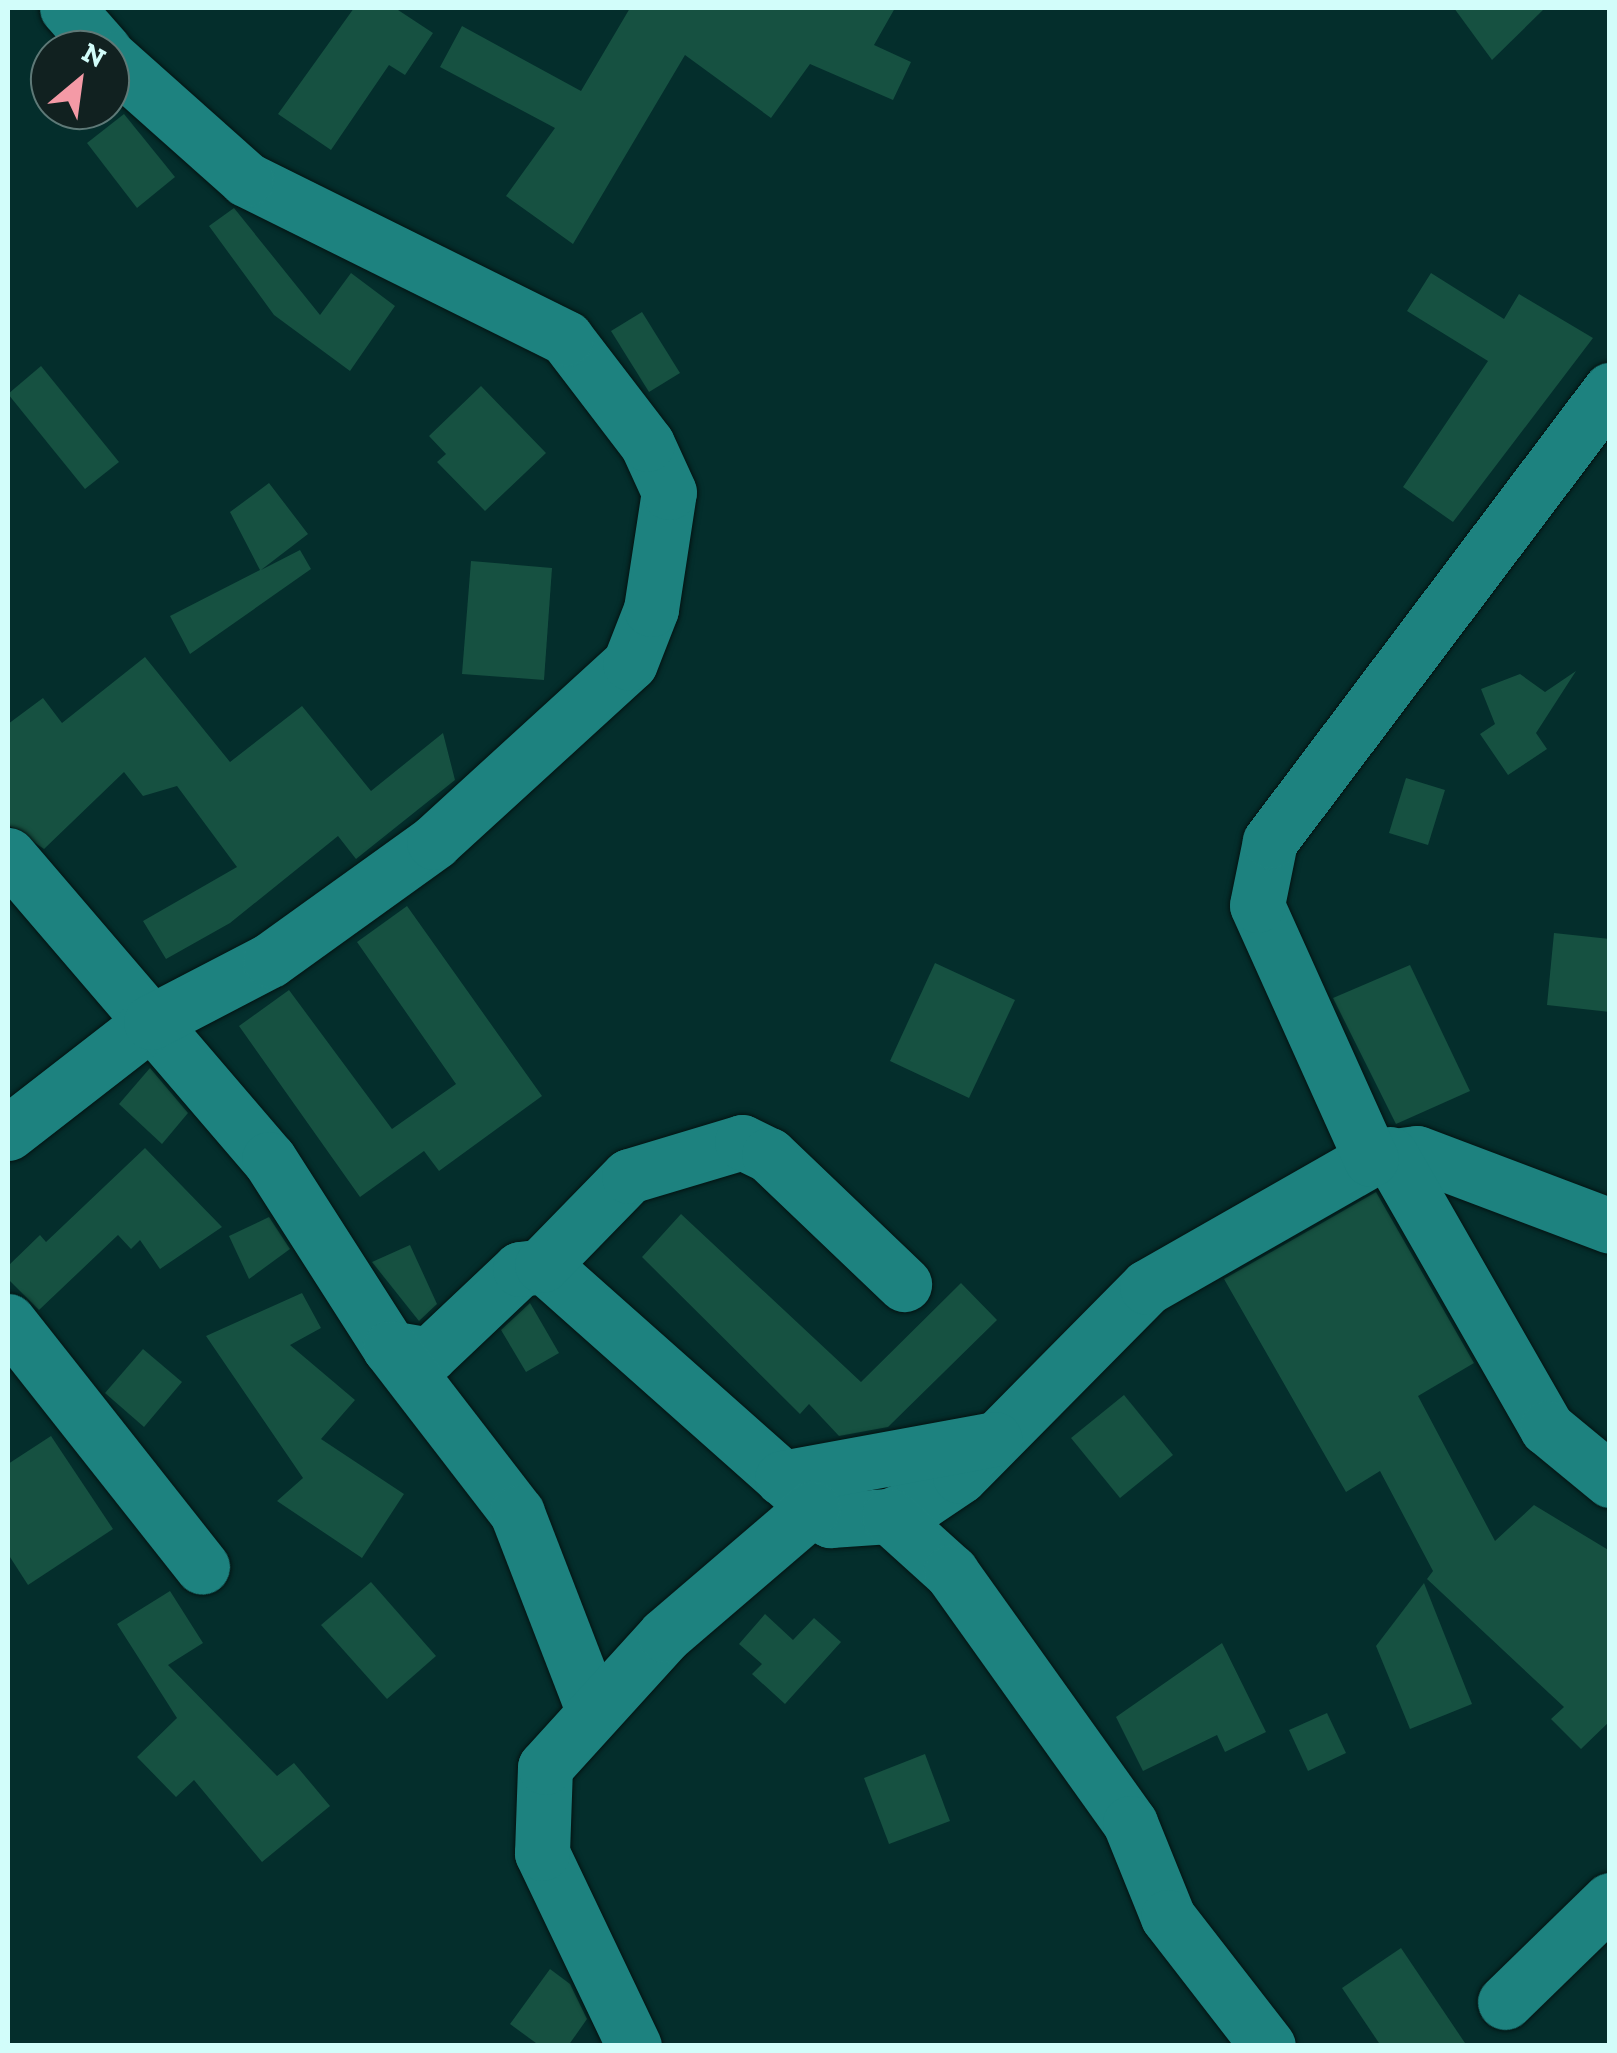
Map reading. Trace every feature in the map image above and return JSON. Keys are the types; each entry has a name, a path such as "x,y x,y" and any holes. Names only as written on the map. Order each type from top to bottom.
{"street":[{"path":"67,8 86,30"},
{"path":"8,1133 151,1022 270,960 434,842 630,663 651,610 669,492 637,429 566,338 246,179 130,76"},
{"path":"1610,390 1270,841 1257,905 1381,1156 1547,1428 1610,1480"},
{"path":"8,855 269,1159 390,1348 517,1512 592,1707"},
{"path":"390,1348 429,1354 500,1284 542,1265 629,1176 742,1142 769,1156 904,1284"},
{"path":"542,1265 797,1493 850,1523 889,1516 960,1476 994,1439 1188,1256 1381,1156 1443,1160 1610,1226"},
{"path":"8,1321 202,1567"},
{"path":"634,2046 542,1853 545,1768 592,1707 797,1493 994,1439"},
{"path":"889,1516 951,1572 1130,1823 1168,1917 1268,2046"},
{"path":"1505,2002 1610,1900"}],"building":[{"path":"354,8 395,8 433,33 405,75 389,65 331,150 278,114"},
{"path":"630,8 895,8 874,45 911,62 893,100 810,64 771,118 685,55 573,244 506,196 555,128 440,67 462,26 581,91"},
{"path":"1454,8 1545,8 1492,60"},
{"path":"130,121 175,177 137,208 87,143 104,130 130,130"},
{"path":"234,208 320,315 351,273 395,306 350,371 274,315 209,226"},
{"path":"1431,273 1504,319 1519,294 1593,338 1453,522 1403,487 1488,361 1407,311"},
{"path":"642,312 680,373 649,392 611,331"},
{"path":"41,366 119,462 85,489 8,394"},
{"path":"481,386 546,453 485,511 437,462 446,454 429,436"},
{"path":"269,483 308,534 261,570 300,550 311,569 190,654 170,616 260,570 230,512"},
{"path":"471,561 552,568 544,680 462,674"},
{"path":"145,657 230,762 302,706 371,791 443,733 455,780 356,859 338,836 230,923 166,959 143,921 237,867 177,786 143,796 124,772 44,849 8,825 8,724 43,698 62,723"},
{"path":"1576,671 1536,733 1547,749 1508,775 1480,734 1495,724 1481,689 1520,674 1545,692"},
{"path":"1406,778 1445,790 1428,845 1389,833"},
{"path":"407,906 542,1096 439,1171 424,1151 360,1197 239,1026 289,990 392,1129 456,1084 357,942"},
{"path":"1554,933 1610,939 1610,1012 1547,1005"},
{"path":"935,963 1015,1000 969,1098 890,1061"},
{"path":"1410,965 1470,1091 1396,1124 1333,998"},
{"path":"150,1068 188,1113 162,1144 119,1104"},
{"path":"145,1148 222,1227 160,1269 140,1240 131,1249 118,1235 39,1310 8,1279 8,1266 40,1235 46,1242"},
{"path":"1376,1192 1474,1363 1418,1396 1495,1541 1534,1505 1610,1551 1610,1721 1581,1749 1551,1719 1564,1707 1427,1579 1433,1571 1380,1471 1346,1492 1224,1279"},
{"path":"681,1214 861,1382 961,1283 997,1320 888,1427 839,1436 809,1404 800,1414 642,1257"},
{"path":"269,1217 290,1249 249,1279 229,1236"},
{"path":"410,1245 437,1304 419,1321 372,1262"},
{"path":"302,1293 321,1328 290,1345 355,1400 321,1439 404,1494 362,1558 277,1501 303,1478 206,1336"},
{"path":"530,1303 559,1353 526,1372 501,1330"},
{"path":"143,1349 182,1382 144,1427 105,1393"},
{"path":"1124,1395 1173,1455 1120,1498 1071,1438"},
{"path":"51,1436 113,1529 28,1585 8,1554 8,1464"},
{"path":"371,1582 436,1656 387,1699 321,1625"},
{"path":"1424,1583 1472,1704 1410,1729 1376,1646"},
{"path":"170,1591 203,1643 168,1665 277,1776 294,1763 330,1806 262,1862 194,1780 176,1797 137,1757 177,1718 117,1624"},
{"path":"765,1614 793,1640 814,1618 841,1642 785,1704 752,1674 762,1664 739,1644"},
{"path":"1222,1643 1266,1732 1225,1752 1217,1735 1143,1771 1116,1717"},
{"path":"1327,1713 1346,1753 1308,1771 1289,1730"},
{"path":"925,1754 950,1821 889,1844 864,1778"},
{"path":"1401,1948 1467,2046 1381,2046 1342,1988"},
{"path":"550,1969 570,1984 587,2019 568,2046 540,2046 510,2024"}]}
